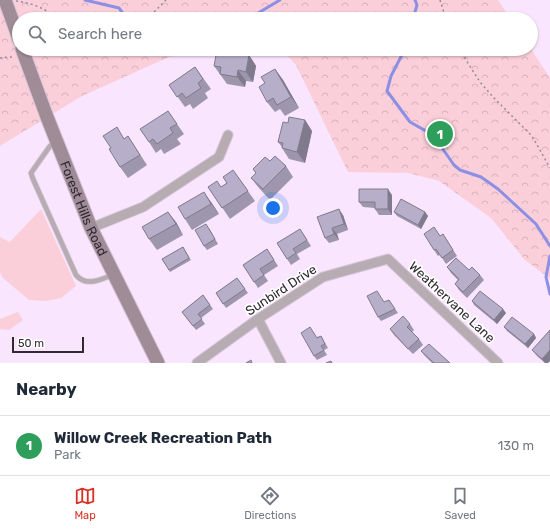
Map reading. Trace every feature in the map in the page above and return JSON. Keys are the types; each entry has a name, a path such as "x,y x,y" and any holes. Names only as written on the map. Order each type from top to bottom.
{"street":[{"path":"10,0 13,12"},
{"name":"Forest Hills Road","path":"25,56 91,228 158,363"},
{"path":"91,228 144,207 219,157 228,135"},
{"name":"Sunbird Drive","path":"197,363 258,319 323,277 388,259"},
{"name":"Weathervane Lane","path":"388,259 498,363"},
{"path":"258,319 281,363"}],"lane":[{"path":"57,142 50,146 31,173 42,199 76,276 80,280 89,282 114,274"}],"path":[{"path":"10,0 31,3 48,12"},
{"path":"152,12 166,0"},
{"path":"440,0 444,12"},
{"path":"463,56 480,82 532,136 550,168"}],"green space":[{"path":"0,0 498,0 506,12 12,12 12,56 176,56 169,57 82,96 0,146"},
{"path":"288,56 536,56 550,78 550,279 525,260 491,218 439,181 408,173 348,172 296,65"},
{"path":"41,209 76,286 61,298 45,301 29,300 3,278 0,272 0,237 10,242"},
{"path":"18,312 23,320 9,330 0,329 0,319"}],"building":[{"path":"216,56 249,56 246,72 238,70 237,77 220,74 221,67 214,66"},
{"path":"195,67 203,79 198,83 201,88 186,98 182,93 177,97 169,85"},
{"path":"275,69 291,97 277,105 273,98 267,102 259,87 265,83 261,77"},
{"path":"168,111 177,124 170,128 173,133 157,144 153,139 149,142 140,129"},
{"path":"289,117 305,120 297,152 282,148 283,143 278,142 283,122 288,123"},
{"path":"117,127 124,139 128,136 140,155 120,167 109,149 111,148 103,136"},
{"path":"275,156 286,166 263,189 251,178 256,173 253,169 265,157 270,161"},
{"path":"233,170 248,191 222,208 208,187 217,181 221,187 227,183 223,177"},
{"path":"359,189 388,189 388,209 375,209 375,202 359,202"},
{"path":"204,192 211,204 185,219 178,207"},
{"path":"401,199 425,212 418,225 394,212"},
{"path":"339,209 344,224 332,228 334,234 325,238 317,217"},
{"path":"168,212 176,224 149,239 142,227"},
{"path":"206,224 215,239 204,246 195,230"},
{"path":"434,227 440,236 443,234 453,250 442,258 436,249 434,250 424,234"},
{"path":"300,229 307,240 293,249 296,253 287,259 277,243"},
{"path":"183,247 189,258 169,270 162,259"},
{"path":"267,249 274,260 260,269 264,275 254,282 243,265"},
{"path":"456,258 469,270 472,267 480,275 463,292 455,284 459,279 447,267"},
{"path":"237,278 245,289 223,304 216,293"},
{"path":"377,291 384,302 389,300 395,309 378,317 367,296"},
{"path":"480,291 503,309 494,320 472,301"},
{"path":"203,295 210,305 198,314 202,319 193,326 182,312"},
{"path":"403,316 410,324 407,327 419,339 408,349 390,329"},
{"path":"512,317 534,334 525,344 504,327"},
{"path":"310,327 317,338 321,336 325,344 321,346 324,350 314,356 301,333"},
{"path":"550,330 550,350 542,359 532,350"},
{"path":"429,344 450,363 434,363 421,351"}],"waterway":[{"path":"85,0 119,8 122,12"},
{"path":"260,12 280,0"},
{"path":"415,0 417,5 415,12"},
{"path":"401,56 391,76 387,91 410,122 433,135 454,165 460,170 481,177 498,189 536,224 550,246"},
{"path":"550,256 546,277 550,294"}],"place":[{"name":"Willow Creek Recreation Path","path":"440,134"}]}
